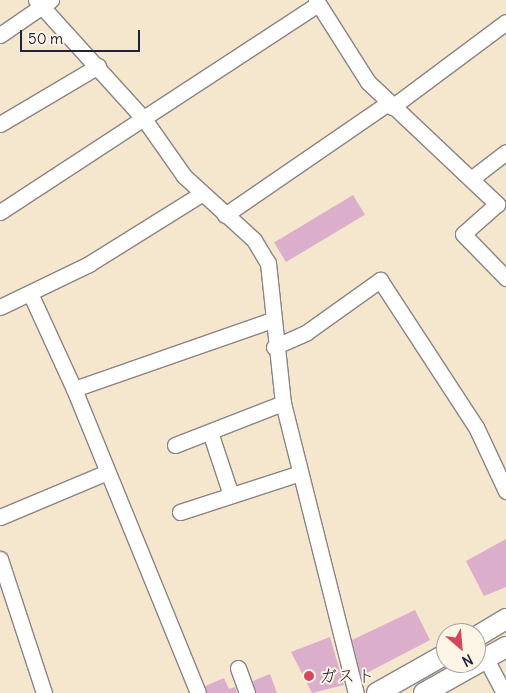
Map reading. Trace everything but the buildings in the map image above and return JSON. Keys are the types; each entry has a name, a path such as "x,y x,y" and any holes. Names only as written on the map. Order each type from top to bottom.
{"main road":[{"path":"486,631 506,619"},
{"path":"486,659 506,647"},
{"path":"377,693 436,660"},
{"path":"424,693 460,673"}],"street":[{"path":"0,35 43,2 144,119 201,194 254,240 268,264 274,347 283,403 356,693"},
{"path":"0,212 144,119 317,2 368,82 390,105 497,204 463,234 506,278"},
{"path":"225,215 390,105 506,22"},
{"path":"0,124 98,66"},
{"path":"471,179 506,152"},
{"path":"0,307 89,264 201,194"},
{"path":"274,347 307,332 380,280 476,427 506,491"},
{"path":"30,293 74,389 198,693"},
{"path":"74,389 272,320"},
{"path":"175,445 283,403"},
{"path":"210,432 231,495"},
{"path":"0,517 108,472"},
{"path":"180,512 300,473"},
{"path":"0,559 44,693"},
{"path":"486,659 504,693"},
{"path":"238,668 247,693"}],"place":[{"name":"ガスト","path":"309,676"}]}
